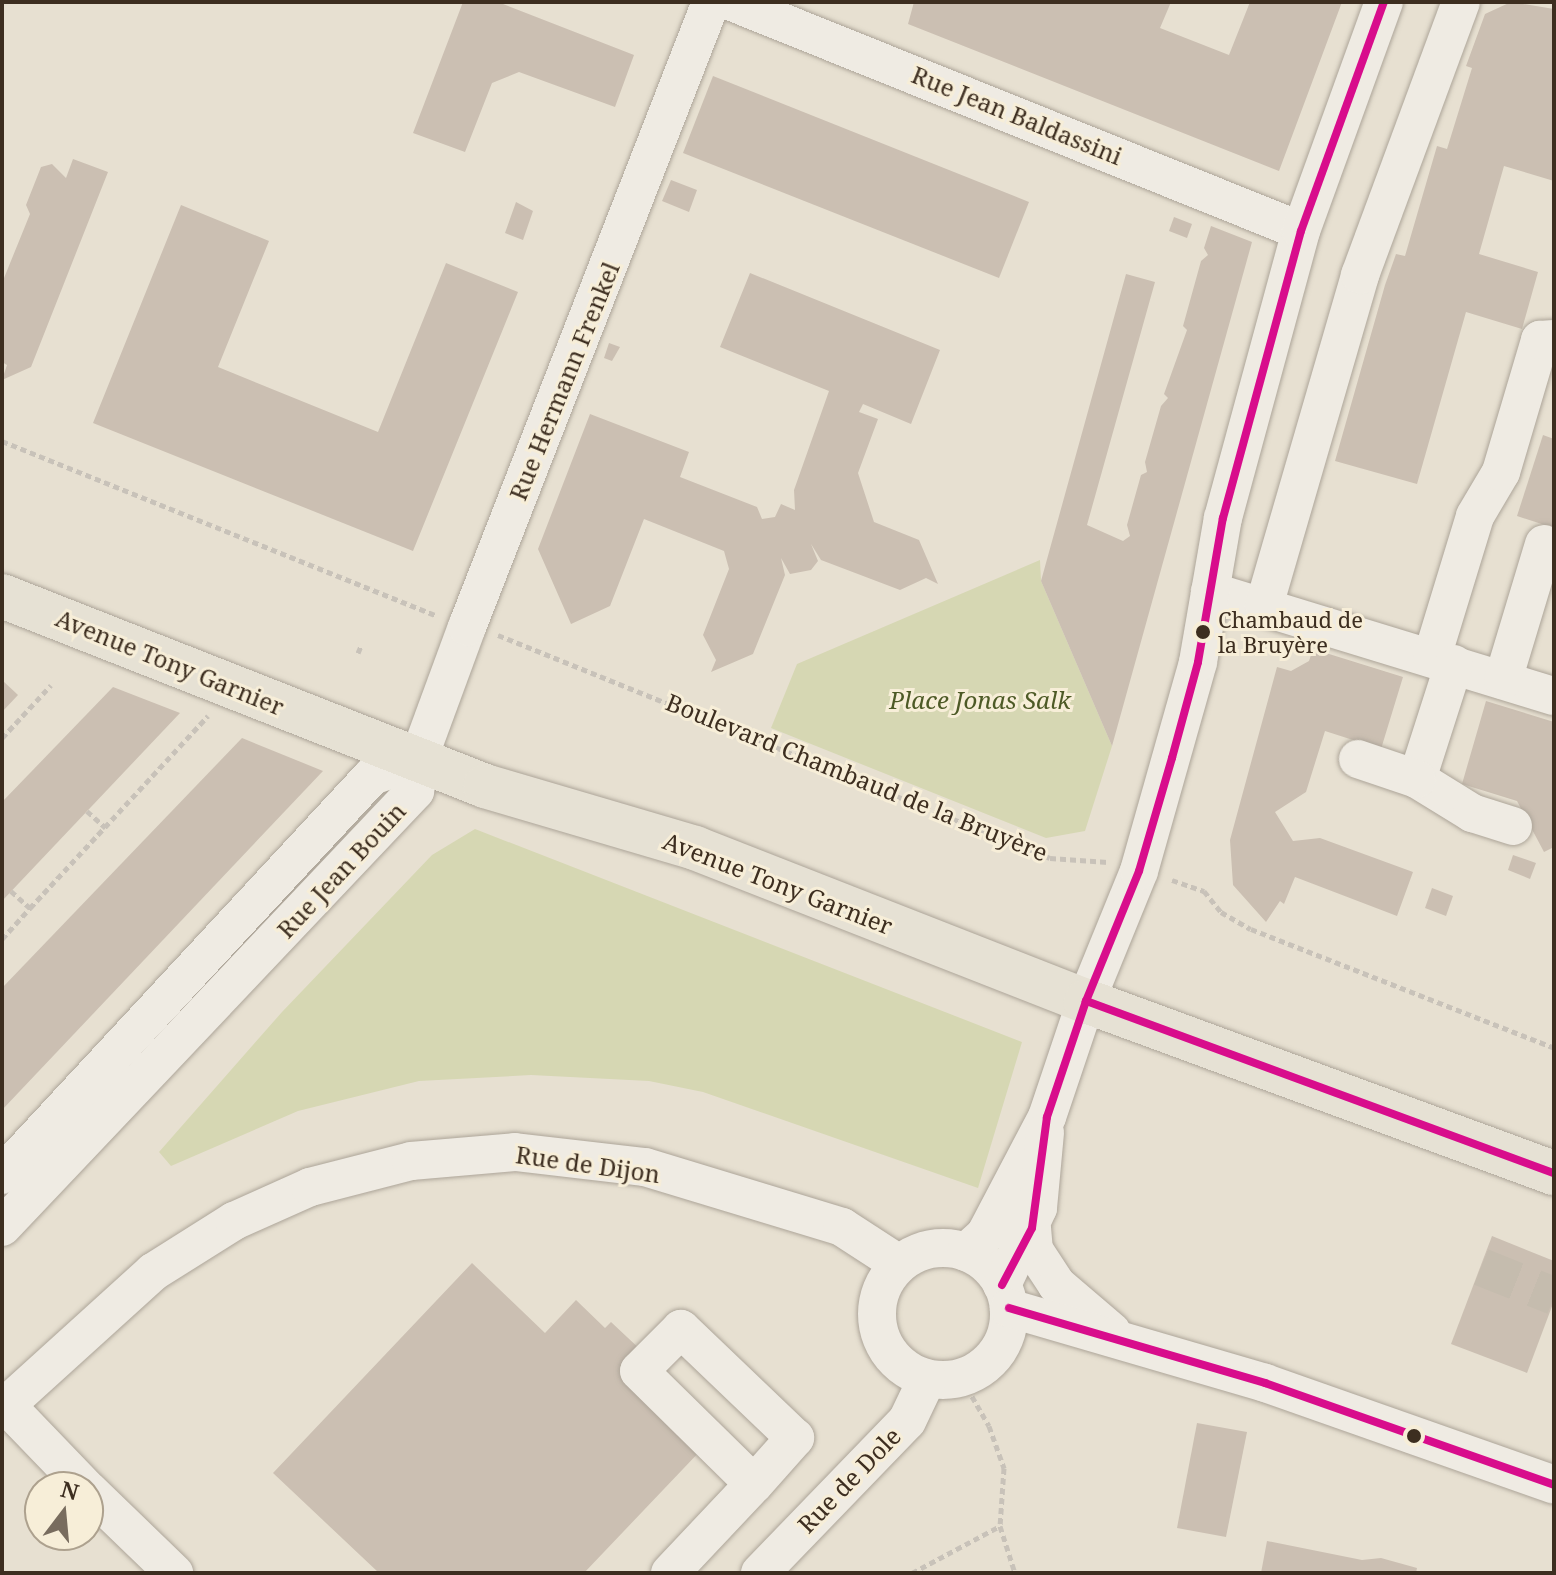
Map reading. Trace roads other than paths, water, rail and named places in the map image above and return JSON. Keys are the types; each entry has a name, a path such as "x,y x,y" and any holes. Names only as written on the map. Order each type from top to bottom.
{"main road":[{"name":"Avenue Tony Garnier","path":"2,596 485,786 695,848 1086,1001 1554,1173"}],"street":[{"name":"Rue Hermann Frenkel","path":"418,760 711,2"},
{"name":"Rue Jean Baldassini","path":"732,2 1301,231"},
{"path":"966,1252 985,1235 1047,1117 1086,1001 1139,871 1198,662 1223,518 1301,231 1384,2"},
{"path":"1264,606 1360,275 1461,2"},
{"path":"1417,779 1475,516 1501,472 1540,340 1554,339"},
{"path":"1503,680 1544,544"},
{"path":"1210,591 1554,696"},
{"path":"1358,759 1417,779 1472,813 1513,826"},
{"name":"Rue Jean Bouin","path":"2,1175 372,776 418,760 415,791 2,1227"},
{"path":"1047,1117 1032,1228 1034,1250 1057,1285 1121,1339"},
{"name":"Rue de Dijon","path":"4,1407 153,1272 234,1221 310,1187 411,1161 515,1152 645,1167 842,1227 899,1264"},
{"path":"1032,1228 1006,1296 998,1352 982,1368 944,1379 892,1358 876,1320 878,1300 899,1264 926,1250 966,1252 993,1271 1006,1296 1121,1339 1265,1383 1554,1485"},
{"name":"Rue de Dole","path":"760,1573 944,1379"},
{"path":"4,1407 68,1471"},
{"path":"670,1573 754,1484"},
{"path":"104,1506 174,1573"}],"tunnel":[{"path":"1481,1267 1554,1296"}],"place":[{"name":"Chambaud de la Bruyère","path":"1203,632"}],"park label":[{"name":"Place Jonas Salk","path":"980,700"}]}
